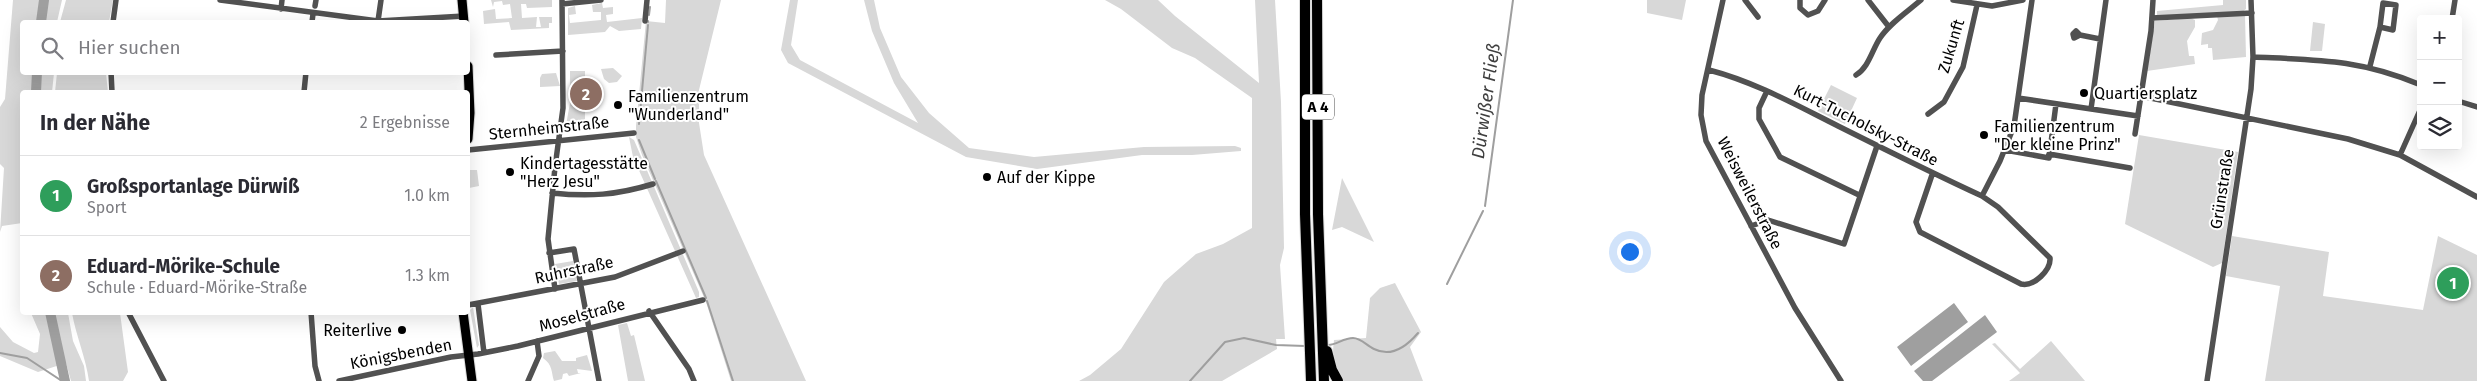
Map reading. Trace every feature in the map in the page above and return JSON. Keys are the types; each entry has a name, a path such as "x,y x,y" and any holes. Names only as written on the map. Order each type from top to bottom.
{"highway":[{"name":"A 4","path":"1305,0 1305,214 1311,381"},
{"name":"A 4","path":"1317,0 1321,331 1325,355 1324,381"},
{"path":"1325,355 1338,381"},
{"path":"1307,381 1310,361"}],"main road":[{"path":"462,0 464,19"},
{"path":"468,75 469,90"},
{"path":"463,315 472,381"}],"street":[{"path":"113,20 116,0"},
{"path":"220,0 369,20"},
{"path":"281,9 282,0"},
{"path":"378,20 381,0"},
{"path":"555,289 548,239 564,95 562,2 601,0"},
{"path":"645,21 647,0"},
{"name":"Weisweilerstraße","path":"1723,0 1702,95 1701,115 1706,141 1795,308 1841,381"},
{"path":"1746,0 1758,17"},
{"path":"1800,0 1800,8 1808,15 1818,11 1826,0"},
{"path":"1868,0 1889,27"},
{"path":"1856,75 1863,70 1872,51 1889,27 1921,0"},
{"path":"1953,0 1992,6 2023,0"},
{"path":"1982,196 1996,170 2014,126 2032,0"},
{"path":"2091,109 2106,0"},
{"path":"2135,134 2152,18 2152,0"},
{"name":"Grünstraße","path":"2207,381 2247,119 2253,57 2251,0"},
{"path":"2453,15 2455,0"},
{"path":"2370,66 2380,27 2383,3 2396,5 2393,30 2380,27"},
{"name":"Zukunft","path":"1928,114 1944,102 1962,67 1977,5"},
{"path":"2152,18 2252,13"},
{"path":"312,20 313,14"},
{"path":"421,20 464,19"},
{"path":"2080,35 2100,39"},
{"path":"496,55 563,51"},
{"path":"2253,57 2340,61 2370,66 2417,84"},
{"name":"Kurt-Tucholsky-Straße","path":"1709,70 1740,78 1932,174 1982,196 1998,207 2050,258 2050,263 2035,282 2028,286 2021,284 1920,232 1916,222 1932,174"},
{"path":"110,75 112,90"},
{"path":"304,90 306,75"},
{"path":"1767,91 1759,108 1758,119 1780,157 1860,195"},
{"path":"2141,96 2348,139 2400,155 2477,196"},
{"path":"2018,98 2138,116"},
{"path":"2462,102 2477,107"},
{"path":"2049,156 2056,104"},
{"path":"2400,155 2417,117"},
{"name":"Sternheimstraße","path":"470,150 634,133"},
{"path":"1751,226 1762,220 1844,244 1878,146"},
{"path":"2004,150 2130,168"},
{"path":"552,193 582,196 622,193 653,184"},
{"path":"1748,192 1762,220"},
{"path":"549,252 574,249 599,381"},
{"name":"Ruhrstraße","path":"470,305 615,277 683,251"},
{"name":"Moselstraße","path":"469,356 588,329 650,311 703,300"},
{"path":"478,304 484,353"},
{"path":"650,311 688,367 694,381"},
{"path":"130,315 164,381"},
{"path":"311,315 319,381"},
{"path":"528,381 539,356 537,341"},
{"name":"Königsbenden","path":"339,381 451,357 469,356"}],"shaded area":[{"path":"13,0 62,0 57,20 20,20 20,75 54,75 52,90 20,90 20,223 2,226 0,232 4,168 0,164 0,107 5,99"},
{"path":"66,0 113,0 109,20 61,20"},
{"path":"491,0 552,0 552,7 527,8 526,4 521,4 522,18 537,17 536,27 541,27 539,17 552,17 552,23 549,23 549,28 511,30 509,22 484,24 483,11 495,9 496,19 512,18 510,4 503,5 502,1 494,2 493,7"},
{"path":"666,0 721,0 699,90 699,123 704,155 806,381 731,381 706,302 642,155 636,137 636,126 646,21 665,23"},
{"path":"790,0 798,0 791,45 800,60 918,123 894,83 872,31 864,0 874,0 880,28 901,77 929,113 969,148 1034,157 1144,147 1235,146 1241,148 1241,151 1192,155 1142,155 1037,169 966,157 788,63 781,50"},
{"path":"1105,0 1158,0 1175,16 1259,83 1255,0 1275,0 1281,102 1284,248 1280,265 1285,339 1276,339 1277,349 1222,381 1079,381 1090,375 1121,349 1164,282 1196,254 1223,244 1252,228 1252,98 1195,58 1172,48 1121,9"},
{"path":"1647,0 1686,0 1682,20 1647,13"},
{"path":"2223,0 2246,0 2246,9 2242,12 2157,16 2157,11 2223,5"},
{"path":"602,3 603,8 613,7 613,14 606,15 607,22 642,18 641,29 619,31 610,26 605,32 568,35 568,8 575,6 576,14 569,15 570,23 601,20 601,12 593,12 592,5"},
{"path":"2245,15 2246,57 2213,60 2212,48 2208,48 2208,44 2201,45 2202,33 2213,30 2218,20 2217,16"},
{"path":"2190,18 2195,20 2195,27 2187,41 2189,56 2194,56 2195,64 2147,71 2155,21"},
{"path":"2313,22 2325,24 2322,51 2310,51"},
{"path":"613,68 622,76 617,82 609,83 604,79 601,69"},
{"path":"570,71 585,71 585,124 566,125 570,103"},
{"path":"556,73 560,86 540,87 542,74"},
{"path":"57,75 106,75 108,90 55,90"},
{"path":"1831,85 1857,98 1845,124 1818,111"},
{"path":"2139,135 2238,152 2222,263 2213,267 2125,224"},
{"path":"629,137 634,140 699,292 699,297 696,298 633,157"},
{"path":"470,170 477,170 479,186 470,188"},
{"path":"1342,178 1374,242 1342,227 1332,230"},
{"path":"2232,236 2329,252 2323,296 2423,310 2438,236 2477,255 2477,381 2265,381 2280,286 2226,276"},
{"path":"573,261 577,281 559,284 555,264"},
{"path":"1395,283 1421,332 1410,347 1423,381 1342,381 1334,361 1334,340 1366,338 1370,298 1380,288"},
{"path":"1954,303 1968,322 1911,366 1897,347"},
{"path":"473,307 479,345 477,348 470,310"},
{"path":"32,315 68,315 73,341 84,366 86,381 71,381 66,363 38,372 0,356 0,327 13,342 34,353 38,352 40,334"},
{"path":"72,315 120,315 128,372 123,381 89,381"},
{"path":"1985,315 1997,332 1932,381 1923,381 1914,371"},
{"path":"627,323 631,336 634,335 645,381 628,381 618,325"},
{"path":"2051,341 2085,381 2009,381 2020,373 1992,344 1995,343 2020,369"},
{"path":"555,351 562,361 576,361 576,358 587,355 592,371 577,369 578,373 581,373 569,376 567,373 563,374 562,379 554,381 550,366 543,358 544,353"}],"waterway":[{"path":"41,20 44,0"},
{"name":"Dürwißer Fließ","path":"1485,206 1513,0"},
{"path":"649,15 650,7"},
{"path":"639,124 648,25"},
{"path":"36,90 37,75"},
{"path":"639,140 655,179"},
{"path":"656,181 706,298"},
{"name":"Dürwißer Fließ","path":"1447,284 1483,211"},
{"path":"707,301 733,381"},
{"path":"51,315 65,381"},
{"name":"Dürwißer Fließ","path":"1328,345 1349,338 1356,338 1374,349 1387,352 1404,346 1418,333"},
{"name":"Dürwißer Fließ","path":"1190,381 1225,342 1244,338 1276,345 1305,346"},
{"path":"0,353 27,358 62,381"}],"place":[{"name":"Quartiersplatz","path":"2084,93"},
{"name":"Eduard-Mörike-Schule","path":"586,94"},
{"name":"Familienzentrum \"Wunderland\"","path":"618,105"},
{"name":"Familienzentrum \"Der kleine Prinz\"","path":"1984,135"},
{"name":"Kindertagesstätte \"Herz Jesu\"","path":"510,172"},
{"name":"Auf der Kippe","path":"987,177"},
{"name":"Großsportanlage Dürwiß","path":"2453,283"},
{"name":"Reiterlive","path":"402,330"}]}
